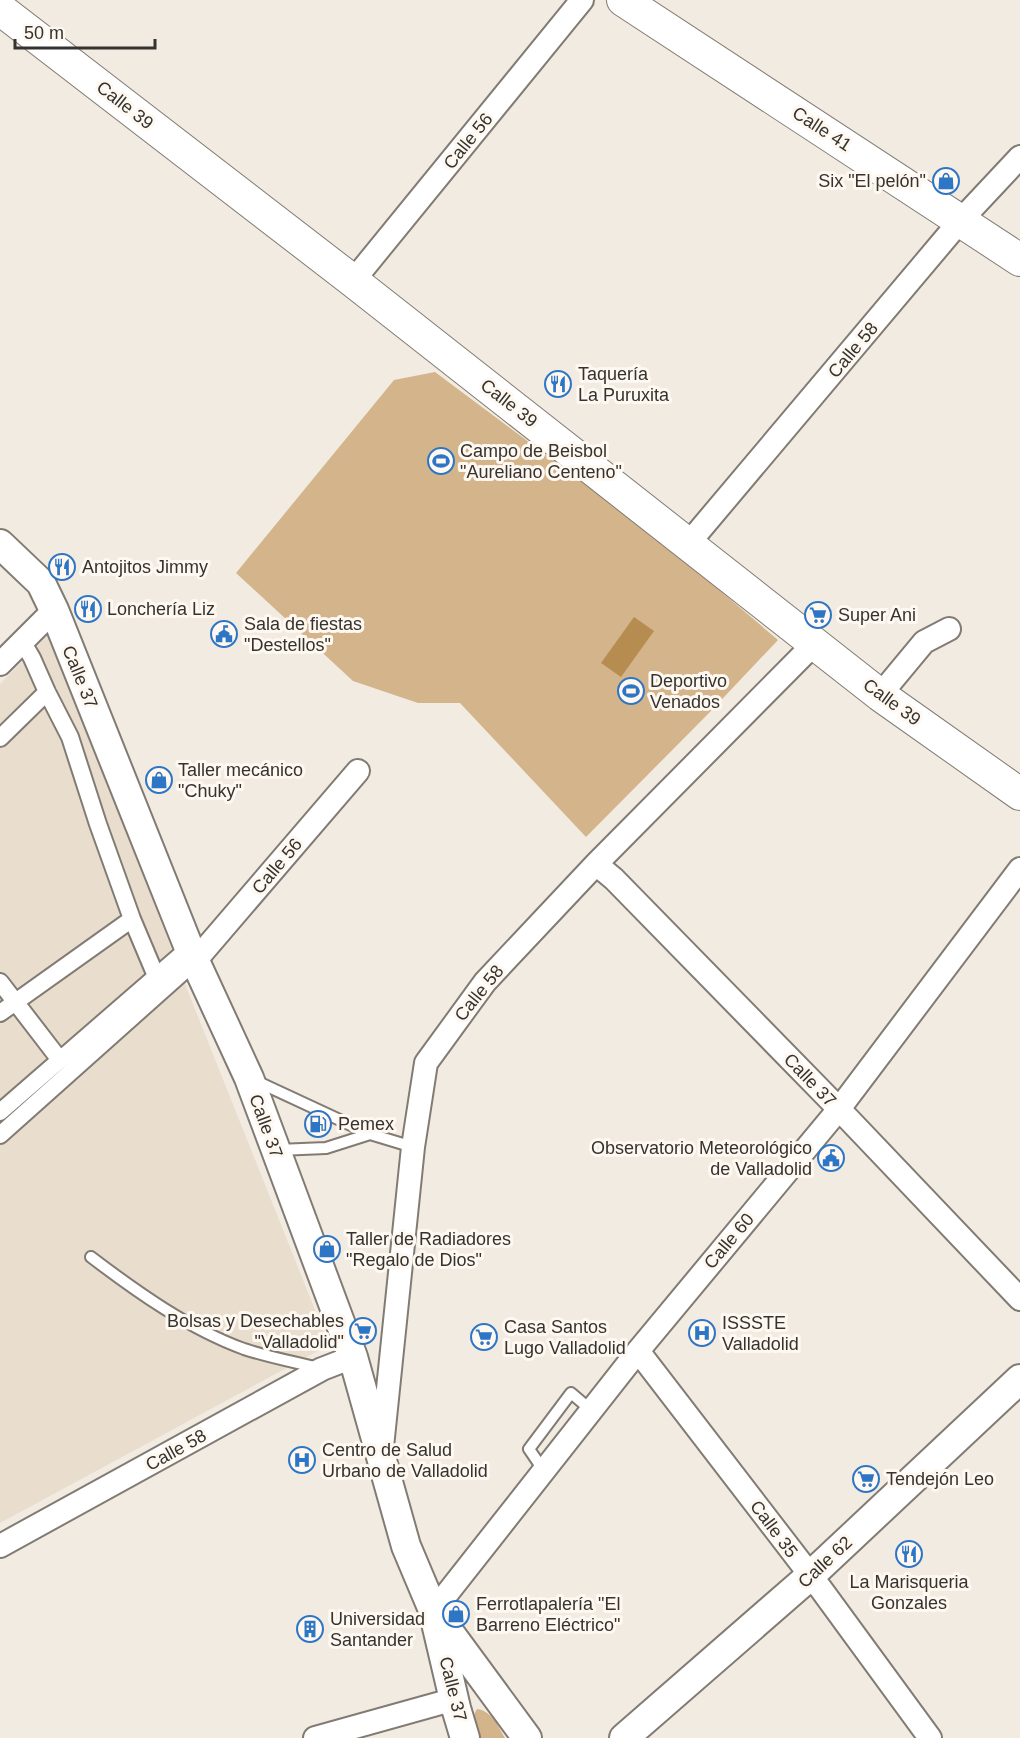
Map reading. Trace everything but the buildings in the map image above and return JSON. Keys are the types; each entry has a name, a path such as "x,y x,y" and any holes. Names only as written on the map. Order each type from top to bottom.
{"main road":[{"name":"Calle 41","path":"623,0 1020,260"},
{"name":"Calle 39","path":"0,9 353,281 880,695 1020,794"}],"street":[{"name":"Calle 56","path":"353,281 582,0"},
{"name":"Calle 58","path":"688,544 961,220 1020,157"},
{"name":"Calle 37","path":"0,544 41,583 54,610 192,955 249,1078 353,1357 406,1546 433,1610 465,1738"},
{"path":"0,664 54,610"},
{"path":"880,695 924,642 949,629"},
{"path":"22,641 70,737 132,919 156,976"},
{"name":"Calle 58","path":"381,1458 413,1147 426,1063 485,982 596,864 815,643"},
{"path":"0,738 47,692"},
{"name":"Calle 56","path":"192,955 358,771"},
{"name":"Calle 37","path":"596,864 614,879 1020,1299"},
{"name":"Calle 60","path":"433,1610 638,1351 838,1109 1020,868"},
{"path":"0,1013 132,919"},
{"path":"0,1112 156,976 192,955"},
{"path":"0,1135 192,955"},
{"path":"0,982 60,1060"},
{"name":"Calle 35","path":"638,1351 930,1738"},
{"name":"Calle 58","path":"0,1546 322,1369 353,1357"},
{"name":"Calle 62","path":"624,1738 810,1576 1020,1379"},
{"path":"433,1610 527,1738"},
{"path":"315,1738 455,1699"}],"lane":[{"path":"249,1078 370,1134 413,1147"},
{"path":"275,1151 326,1148 370,1134"},
{"path":"91,1257 129,1286 202,1331 244,1349 322,1369"}],"shaded area":[{"name":"Campo de Beisbol \"Aureliano Centeno\"","path":"435,372 664,543 778,640 586,837 460,703 418,703 353,681 236,573 394,380"},
{"path":"634,617 654,631 621,677 601,663"},
{"path":"50,633 179,969 329,1345 0,1523 0,684"},
{"path":"477,1709 491,1716 505,1738 478,1738 473,1720"}],"place":[{"name":"Six \"El pelón\"","path":"946,181"},
{"name":"Taquería La Puruxita","path":"558,384"},
{"name":"Campo de Beisbol \"Aureliano Centeno\"","path":"441,461"},
{"name":"Antojitos Jimmy","path":"62,567"},
{"name":"Lonchería Liz","path":"88,609"},
{"name":"Super Ani","path":"818,615"},
{"name":"Sala de fiestas \"Destellos\"","path":"224,634"},
{"name":"Deportivo Venados","path":"631,691"},
{"name":"Taller mecánico \"Chuky\"","path":"159,780"},
{"name":"Pemex","path":"318,1124"},
{"name":"Observatorio Meteorológico de Valladolid","path":"831,1158"},
{"name":"Taller de Radiadores \"Regalo de Dios\"","path":"327,1249"},
{"name":"Bolsas y Desechables \"Valladolid\"","path":"363,1331"},
{"name":"ISSSTE Valladolid","path":"702,1333"},
{"name":"Casa Santos Lugo Valladolid","path":"484,1337"},
{"name":"Centro de Salud Urbano de Valladolid","path":"302,1460"},
{"name":"Tendejón Leo","path":"866,1479"},
{"name":"La Marisqueria Gonzales","path":"909,1554"},
{"name":"Ferrotlapalería \"El Barreno Eléctrico\"","path":"456,1614"},
{"name":"Universidad Santander","path":"310,1629"}]}
